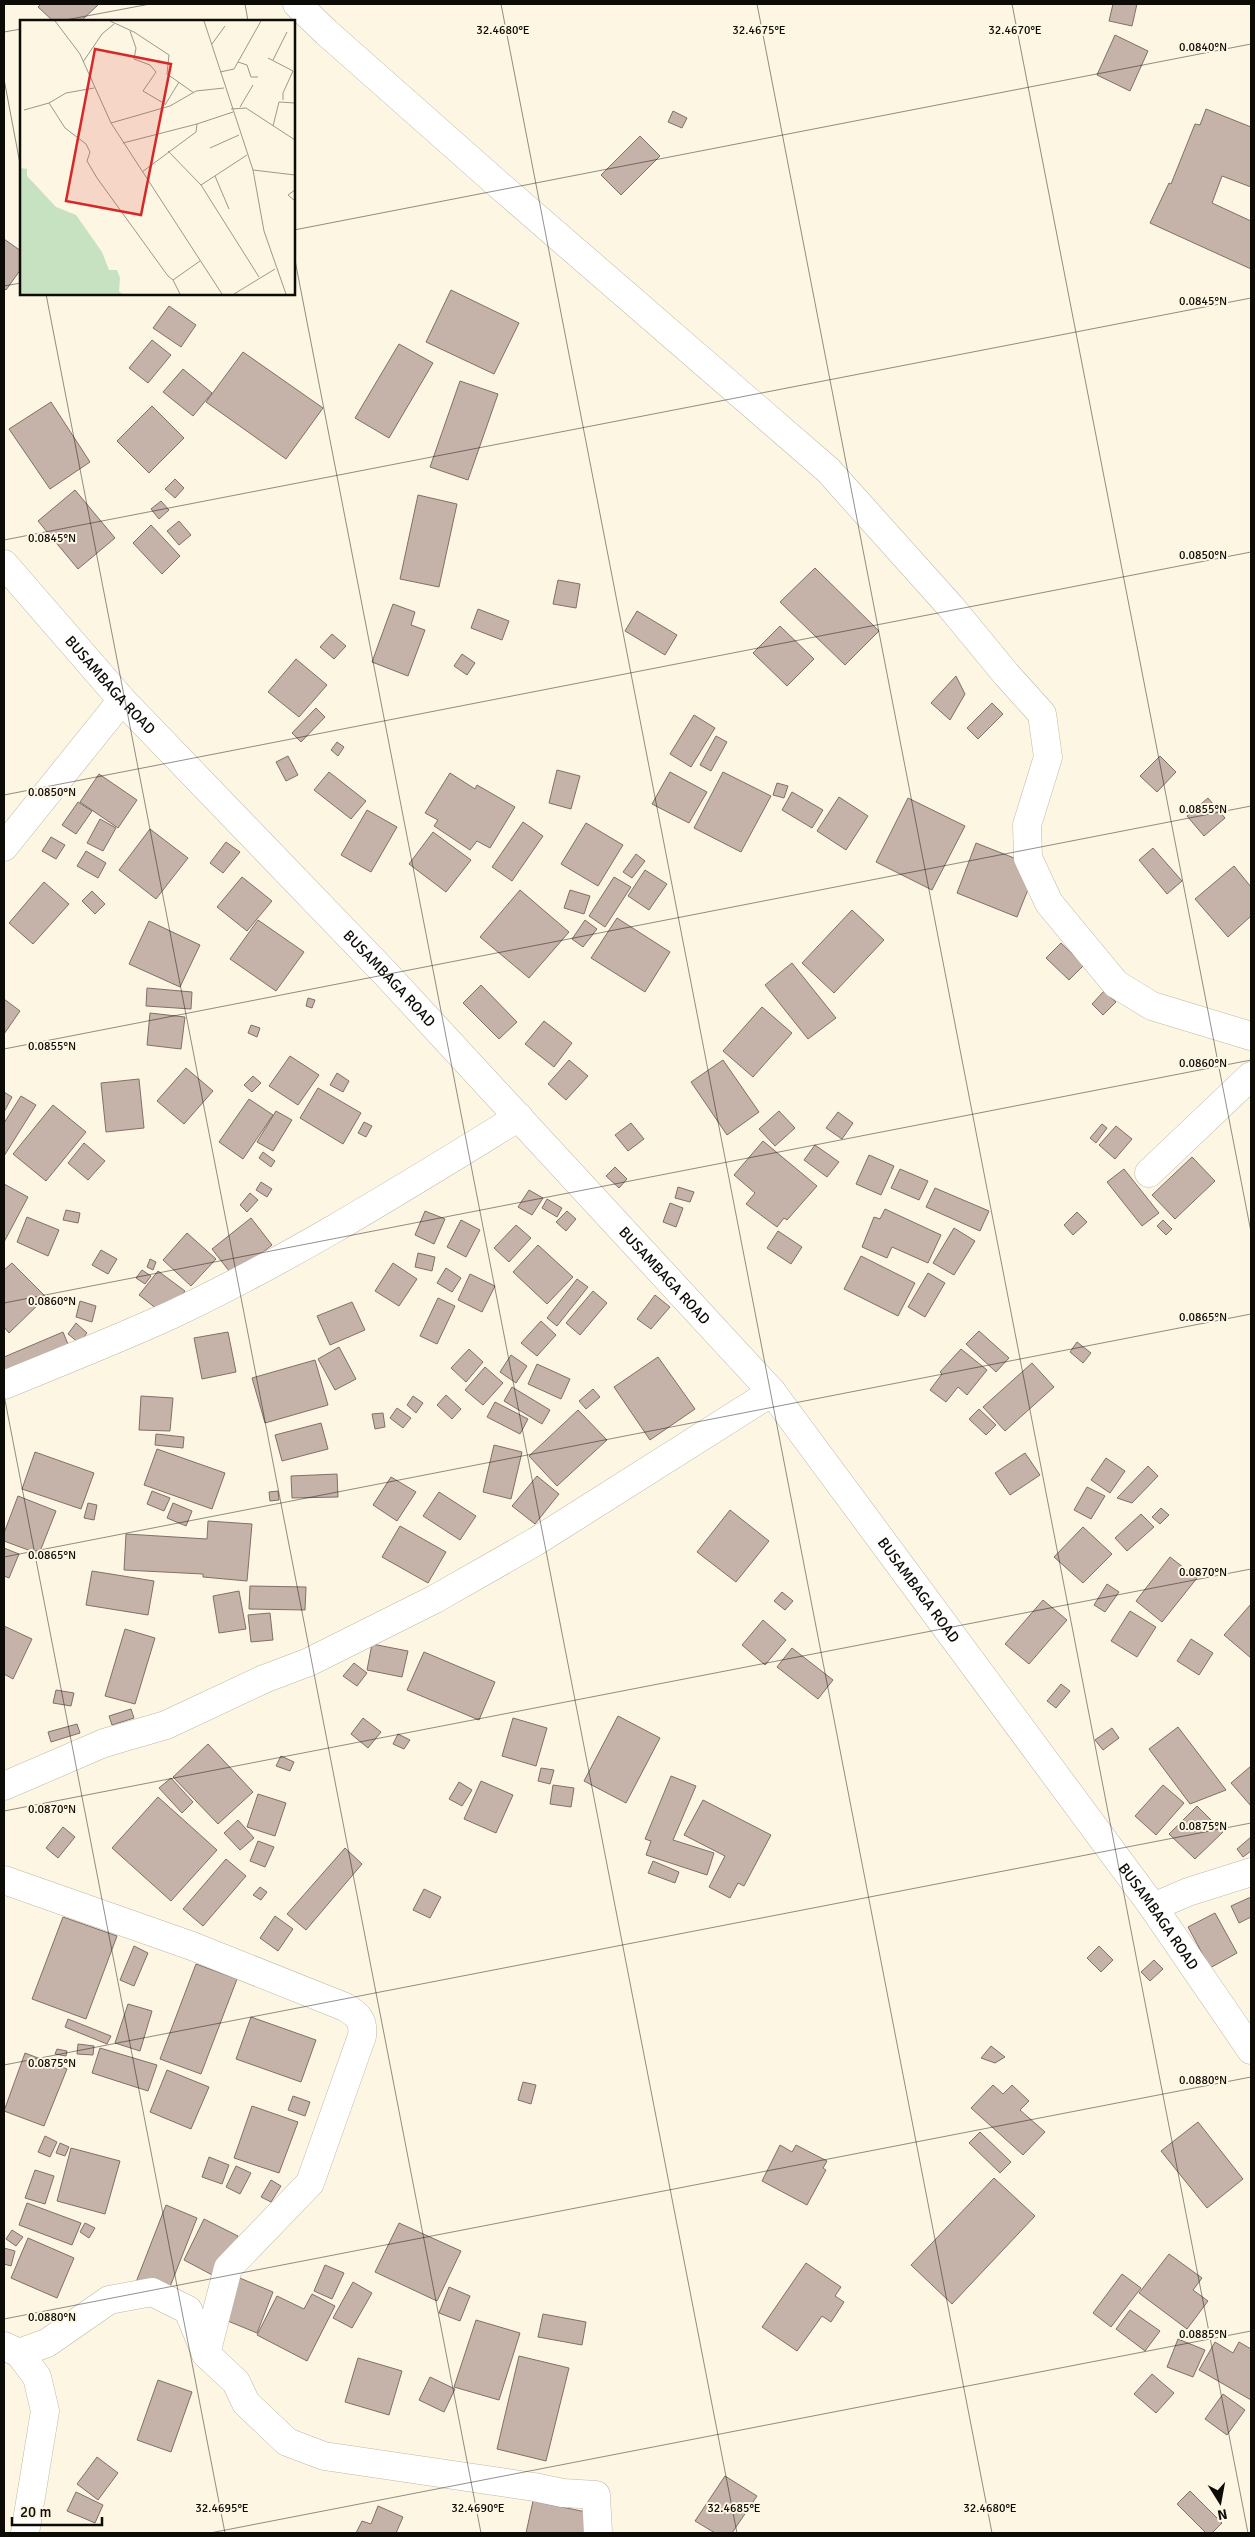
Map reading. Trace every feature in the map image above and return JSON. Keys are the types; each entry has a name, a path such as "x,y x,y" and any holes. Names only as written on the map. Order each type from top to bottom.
{"street":[{"path":"297,4 326,32 499,185 828,470 950,606 1042,714 1048,757 1027,825 1028,858 1049,903 1116,984 1152,1006 1251,1036"},
{"name":"BUSAMBAGA ROAD","path":"4,564 122,700 386,974 772,1392 1153,1907 1251,2050"},
{"path":"4,847 122,700"},
{"path":"1149,1173 1251,1076"},
{"path":"4,1384 171,1315 266,1267 345,1224 519,1117"},
{"path":"4,1786 104,1743 166,1725 264,1679 309,1662 435,1599 535,1542 772,1392"},
{"path":"1153,1907 1188,1892 1251,1872"},
{"path":"4,1880 192,1946 345,2006 358,2015 361,2022 362,2036 310,2183 228,2268 206,2354"},
{"path":"11,2349 47,2343 110,2300 152,2292 188,2310 206,2354 236,2382 246,2403 287,2442 324,2456 563,2493 596,2495 598,2533"},
{"path":"11,2349 37,2377 45,2411 25,2533"}],"building":[{"path":"41,4 99,4 82,20 52,20 38,7"},
{"path":"1113,4 1137,4 1132,26 1109,21"},
{"path":"1115,35 1148,51 1130,91 1097,75"},
{"path":"1206,109 1251,127 1251,187 1222,176 1212,203 1251,221 1251,269 1150,223 1169,183 1171,184 1195,124 1200,125"},
{"path":"673,111 687,118 682,128 668,122"},
{"path":"640,136 660,156 621,195 601,175"},
{"path":"4,239 20,250 20,270 6,290 4,288"},
{"path":"451,290 519,323 494,374 426,342"},
{"path":"169,306 196,325 181,347 153,328"},
{"path":"152,340 171,355 148,383 129,368"},
{"path":"399,344 433,363 389,438 355,418"},
{"path":"243,352 323,408 286,459 206,402"},
{"path":"183,369 212,393 193,416 163,392"},
{"path":"460,381 498,394 468,480 430,467"},
{"path":"51,402 90,462 50,489 9,429"},
{"path":"152,406 184,438 149,473 117,441"},
{"path":"175,479 184,488 175,498 165,489"},
{"path":"75,490 115,538 78,569 38,521"},
{"path":"418,495 457,504 439,587 400,579"},
{"path":"161,501 169,510 159,519 151,509"},
{"path":"179,521 191,535 179,545 167,531"},
{"path":"151,525 180,556 162,574 133,543"},
{"path":"815,568 879,631 845,665 780,602"},
{"path":"558,580 580,584 576,608 553,604"},
{"path":"393,604 415,612 411,625 425,630 408,676 372,662"},
{"path":"478,609 509,621 502,640 471,628"},
{"path":"637,611 677,635 665,655 625,631"},
{"path":"780,626 814,659 787,686 753,653"},
{"path":"332,634 346,646 334,659 320,647"},
{"path":"462,654 475,663 467,675 454,666"},
{"path":"296,659 327,685 299,717 268,692"},
{"path":"956,676 965,694 950,720 931,703"},
{"path":"992,703 1003,714 978,739 967,728"},
{"path":"316,708 325,717 301,742 292,733"},
{"path":"694,715 715,728 691,767 670,754"},
{"path":"716,736 727,742 711,771 700,765"},
{"path":"337,742 344,747 338,756 331,750"},
{"path":"288,756 298,775 286,781 276,762"},
{"path":"1160,756 1176,772 1157,792 1140,776"},
{"path":"557,770 580,776 571,809 549,803"},
{"path":"329,772 366,801 351,819 314,790"},
{"path":"670,772 707,792 689,823 652,804"},
{"path":"723,772 771,796 741,852 694,828"},
{"path":"450,773 475,789 477,785 515,807 490,848 477,841 470,850 434,826 438,820 425,813"},
{"path":"99,774 137,800 118,828 80,802"},
{"path":"777,783 788,786 784,798 773,795"},
{"path":"792,792 823,810 812,828 782,810"},
{"path":"839,797 868,816 846,850 817,831"},
{"path":"908,798 965,826 932,890 876,862"},
{"path":"1208,798 1225,818 1204,836 1187,816"},
{"path":"78,802 92,811 76,834 62,825"},
{"path":"367,810 397,827 371,872 341,855"},
{"path":"100,819 116,828 103,851 87,843"},
{"path":"523,822 543,836 512,881 492,867"},
{"path":"586,823 623,845 598,886 561,864"},
{"path":"150,829 188,858 156,899 119,870"},
{"path":"433,832 471,860 446,892 409,864"},
{"path":"51,837 65,845 56,859 42,851"},
{"path":"226,842 240,852 223,873 210,863"},
{"path":"976,843 1037,867 1017,917 957,893"},
{"path":"1153,848 1182,881 1167,894 1139,860"},
{"path":"86,851 106,863 98,878 77,866"},
{"path":"636,854 645,861 632,878 623,872"},
{"path":"1234,866 1251,887 1251,916 1228,937 1195,899"},
{"path":"645,870 667,884 649,910 628,896"},
{"path":"242,877 272,901 247,931 217,907"},
{"path":"614,877 631,887 605,927 589,916"},
{"path":"44,882 69,904 33,944 9,923"},
{"path":"520,890 569,932 529,978 480,937"},
{"path":"570,890 590,896 584,914 564,908"},
{"path":"92,891 105,904 95,914 82,901"},
{"path":"852,910 884,940 834,993 802,963"},
{"path":"617,918 670,952 645,992 591,958"},
{"path":"258,920 304,952 276,991 230,959"},
{"path":"585,920 597,929 583,947 572,939"},
{"path":"149,921 200,945 180,987 129,964"},
{"path":"1061,943 1084,965 1069,980 1046,958"},
{"path":"792,963 836,1018 808,1039 765,985"},
{"path":"481,985 517,1022 499,1039 463,1003"},
{"path":"147,988 192,992 191,1009 146,1006"},
{"path":"1104,991 1116,1002 1103,1015 1092,1004"},
{"path":"308,998 315,1000 312,1008 306,1006"},
{"path":"4,999 20,1011 4,1034"},
{"path":"762,1007 792,1033 753,1077 723,1051"},
{"path":"150,1013 185,1017 181,1049 147,1045"},
{"path":"544,1021 572,1043 554,1067 525,1044"},
{"path":"251,1025 260,1028 257,1037 248,1033"},
{"path":"290,1056 319,1075 298,1105 269,1086"},
{"path":"569,1060 588,1076 566,1100 548,1084"},
{"path":"723,1060 759,1112 727,1135 691,1082"},
{"path":"186,1068 213,1091 184,1124 157,1101"},
{"path":"337,1073 349,1081 343,1092 330,1085"},
{"path":"253,1076 261,1083 252,1092 244,1085"},
{"path":"139,1079 144,1128 106,1132 101,1083"},
{"path":"318,1088 361,1113 343,1144 300,1118"},
{"path":"4,1092 12,1097 4,1112"},
{"path":"21,1096 36,1105 4,1156 4,1123"},
{"path":"249,1099 273,1115 243,1159 219,1142"},
{"path":"53,1105 86,1132 46,1181 13,1154"},
{"path":"276,1111 292,1120 273,1151 257,1142"},
{"path":"779,1111 795,1128 775,1146 759,1129"},
{"path":"838,1112 853,1123 842,1139 826,1128"},
{"path":"364,1122 372,1126 366,1137 358,1133"},
{"path":"631,1123 644,1139 628,1151 615,1135"},
{"path":"1102,1124 1107,1128 1096,1143 1090,1138"},
{"path":"1116,1126 1132,1139 1115,1159 1099,1145"},
{"path":"763,1141 817,1186 787,1220 784,1218 777,1227 746,1204 755,1193 734,1175"},
{"path":"84,1143 105,1161 88,1180 68,1163"},
{"path":"815,1145 839,1162 827,1177 804,1160"},
{"path":"263,1152 275,1161 271,1167 259,1158"},
{"path":"869,1155 894,1166 881,1195 856,1184"},
{"path":"1192,1157 1215,1181 1175,1219 1152,1195"},
{"path":"615,1167 627,1179 619,1188 606,1176"},
{"path":"900,1169 928,1181 919,1200 891,1188"},
{"path":"1124,1169 1159,1213 1142,1226 1107,1182"},
{"path":"261,1182 272,1189 267,1197 256,1190"},
{"path":"4,1184 28,1197 4,1242"},
{"path":"678,1187 694,1192 690,1202 675,1198"},
{"path":"935,1188 989,1211 980,1231 926,1207"},
{"path":"529,1190 543,1198 532,1215 518,1207"},
{"path":"250,1193 258,1200 247,1212 240,1205"},
{"path":"547,1199 562,1208 557,1217 542,1208"},
{"path":"670,1203 683,1208 676,1227 663,1222"},
{"path":"885,1209 941,1235 928,1263 892,1247 887,1258 862,1247 874,1217 880,1219"},
{"path":"66,1210 80,1213 78,1223 63,1220"},
{"path":"425,1211 445,1219 434,1244 415,1235"},
{"path":"567,1211 576,1219 566,1231 556,1222"},
{"path":"1077,1212 1087,1222 1073,1235 1064,1225"},
{"path":"27,1217 59,1230 48,1256 17,1242"},
{"path":"251,1218 272,1245 233,1276 212,1249"},
{"path":"461,1220 480,1230 466,1257 447,1247"},
{"path":"1163,1220 1172,1229 1166,1235 1157,1226"},
{"path":"516,1225 531,1238 509,1262 494,1248"},
{"path":"954,1228 975,1241 954,1275 933,1263"},
{"path":"778,1231 802,1247 791,1264 767,1248"},
{"path":"187,1233 216,1259 191,1286 163,1260"},
{"path":"538,1245 573,1277 547,1304 513,1272"},
{"path":"101,1250 117,1259 108,1274 92,1265"},
{"path":"418,1253 435,1257 432,1271 415,1267"},
{"path":"861,1256 915,1283 898,1316 844,1289"},
{"path":"150,1259 156,1262 153,1270 147,1267"},
{"path":"12,1263 46,1297 9,1333 4,1327 4,1270"},
{"path":"393,1263 417,1279 399,1306 375,1291"},
{"path":"446,1268 461,1278 452,1292 437,1283"},
{"path":"142,1270 151,1276 145,1284 136,1278"},
{"path":"158,1271 185,1291 166,1316 139,1295"},
{"path":"928,1273 945,1283 925,1317 908,1307"},
{"path":"470,1274 495,1286 482,1312 458,1300"},
{"path":"577,1279 588,1287 557,1326 547,1318"},
{"path":"593,1291 607,1303 580,1335 566,1323"},
{"path":"655,1295 670,1307 651,1329 637,1319"},
{"path":"438,1298 455,1306 437,1344 420,1336"},
{"path":"80,1301 96,1306 92,1322 76,1317"},
{"path":"352,1302 365,1330 330,1345 317,1316"},
{"path":"541,1321 556,1335 537,1356 521,1343"},
{"path":"76,1323 87,1333 79,1343 68,1334"},
{"path":"979,1331 1009,1358 996,1372 966,1344"},
{"path":"63,1332 72,1354 4,1383 4,1357"},
{"path":"228,1332 236,1372 202,1379 194,1338"},
{"path":"1077,1342 1091,1353 1083,1363 1070,1352"},
{"path":"339,1347 356,1379 335,1390 318,1359"},
{"path":"469,1349 483,1362 466,1382 451,1368"},
{"path":"961,1349 987,1370 967,1395 958,1387 946,1402 930,1390 942,1374 940,1372"},
{"path":"511,1355 527,1366 516,1383 500,1372"},
{"path":"658,1357 695,1409 650,1440 614,1387"},
{"path":"315,1360 328,1405 265,1423 252,1378"},
{"path":"1032,1363 1054,1387 1005,1431 983,1407"},
{"path":"537,1364 570,1379 561,1399 528,1384"},
{"path":"485,1367 503,1383 483,1405 465,1390"},
{"path":"512,1387 550,1410 542,1424 504,1401"},
{"path":"593,1389 600,1397 586,1409 579,1401"},
{"path":"446,1395 461,1409 452,1419 437,1405"},
{"path":"141,1396 173,1398 170,1431 139,1430"},
{"path":"413,1396 423,1403 416,1413 407,1405"},
{"path":"495,1402 528,1419 520,1434 487,1417"},
{"path":"397,1408 411,1418 403,1428 390,1418"},
{"path":"979,1409 996,1425 986,1435 969,1419"},
{"path":"578,1410 607,1440 557,1486 529,1456"},
{"path":"383,1413 385,1427 375,1429 372,1414"},
{"path":"321,1423 328,1449 282,1461 275,1435"},
{"path":"156,1434 184,1437 183,1448 155,1445"},
{"path":"494,1445 522,1452 511,1499 483,1492"},
{"path":"157,1449 225,1473 212,1509 144,1485"},
{"path":"35,1452 94,1473 81,1509 22,1489"},
{"path":"1025,1453 1040,1475 1010,1495 995,1473"},
{"path":"1106,1458 1125,1471 1110,1493 1091,1480"},
{"path":"1148,1466 1158,1476 1132,1503 1117,1498"},
{"path":"337,1474 338,1497 292,1498 291,1476"},
{"path":"537,1476 559,1494 535,1524 512,1506"},
{"path":"391,1477 416,1492 397,1521 373,1505"},
{"path":"1087,1487 1105,1496 1091,1519 1074,1510"},
{"path":"152,1491 170,1498 164,1511 147,1504"},
{"path":"278,1491 279,1500 270,1501 269,1492"},
{"path":"439,1492 476,1516 460,1540 423,1516"},
{"path":"18,1496 56,1511 39,1554 4,1541 4,1533"},
{"path":"88,1503 97,1505 94,1520 84,1518"},
{"path":"173,1503 192,1511 186,1526 167,1518"},
{"path":"1161,1508 1169,1515 1160,1524 1152,1517"},
{"path":"730,1510 769,1541 736,1582 697,1552"},
{"path":"1141,1514 1154,1527 1127,1551 1115,1538"},
{"path":"208,1521 252,1524 247,1581 203,1577 203,1574 124,1570 126,1534 207,1539"},
{"path":"400,1526 446,1552 428,1583 382,1557"},
{"path":"1083,1527 1112,1554 1083,1583 1054,1557"},
{"path":"4,1548 19,1554 9,1578 4,1576"},
{"path":"1170,1557 1197,1578 1162,1622 1136,1601"},
{"path":"92,1571 154,1581 148,1615 86,1605"},
{"path":"1107,1584 1119,1592 1105,1612 1094,1605"},
{"path":"250,1586 306,1587 305,1610 249,1609"},
{"path":"239,1591 246,1629 219,1633 213,1596"},
{"path":"782,1592 793,1601 785,1610 774,1601"},
{"path":"1043,1600 1067,1620 1029,1664 1005,1644"},
{"path":"1251,1604 1251,1658 1224,1635"},
{"path":"1130,1611 1156,1627 1137,1657 1111,1641"},
{"path":"270,1613 273,1640 251,1642 248,1615"},
{"path":"763,1620 786,1640 765,1665 742,1645"},
{"path":"4,1626 32,1639 13,1679 4,1674"},
{"path":"125,1629 155,1638 135,1704 105,1696"},
{"path":"1191,1639 1213,1653 1199,1675 1177,1661"},
{"path":"372,1644 408,1651 402,1677 367,1670"},
{"path":"792,1648 833,1680 818,1699 777,1667"},
{"path":"424,1652 495,1682 479,1720 407,1690"},
{"path":"354,1663 367,1673 357,1686 343,1676"},
{"path":"1061,1684 1070,1691 1056,1708 1047,1701"},
{"path":"56,1690 74,1693 71,1706 53,1703"},
{"path":"131,1709 134,1718 112,1725 109,1716"},
{"path":"618,1716 660,1738 626,1803 584,1781"},
{"path":"363,1718 381,1732 368,1748 351,1734"},
{"path":"513,1718 547,1728 536,1766 502,1756"},
{"path":"77,1724 80,1733 51,1742 48,1732"},
{"path":"1178,1727 1226,1790 1190,1804 1149,1749"},
{"path":"1112,1728 1119,1738 1103,1750 1095,1740"},
{"path":"398,1734 410,1740 404,1749 393,1744"},
{"path":"208,1744 253,1792 218,1824 173,1777"},
{"path":"281,1756 294,1762 290,1771 276,1766"},
{"path":"1251,1766 1251,1806 1231,1783"},
{"path":"541,1768 554,1770 550,1784 538,1781"},
{"path":"671,1776 696,1786 673,1840 714,1853 707,1875 646,1855 651,1841 645,1839"},
{"path":"171,1778 193,1802 182,1813 159,1788"},
{"path":"481,1781 513,1795 496,1833 464,1819"},
{"path":"459,1782 472,1790 462,1806 449,1799"},
{"path":"553,1785 574,1788 571,1807 550,1804"},
{"path":"1163,1785 1184,1803 1156,1835 1135,1816"},
{"path":"258,1794 286,1803 275,1836 247,1827"},
{"path":"158,1797 217,1850 171,1901 112,1848"},
{"path":"703,1800 771,1835 744,1886 738,1883 730,1898 709,1887 725,1856 684,1835"},
{"path":"1197,1806 1223,1832 1195,1859 1169,1834"},
{"path":"238,1820 254,1838 240,1850 224,1833"},
{"path":"63,1827 75,1837 58,1858 46,1848"},
{"path":"1251,1837 1251,1851 1243,1857 1237,1849"},
{"path":"258,1841 274,1847 265,1867 250,1861"},
{"path":"345,1848 362,1864 306,1930 287,1914"},
{"path":"226,1859 246,1876 203,1926 183,1909"},
{"path":"653,1861 679,1872 675,1883 648,1873"},
{"path":"260,1887 267,1892 261,1900 253,1895"},
{"path":"424,1889 441,1897 430,1918 413,1910"},
{"path":"1251,1897 1251,1917 1239,1923 1231,1906"},
{"path":"1215,1913 1237,1953 1210,1968 1188,1927"},
{"path":"275,1916 293,1929 278,1951 260,1938"},
{"path":"63,1917 117,1936 86,2019 32,1999"},
{"path":"134,1946 148,1953 134,1986 120,1980"},
{"path":"1099,1946 1113,1960 1101,1972 1087,1958"},
{"path":"1154,1960 1163,1969 1150,1981 1141,1972"},
{"path":"196,1964 237,1979 201,2074 160,2059"},
{"path":"128,2004 152,2011 140,2051 115,2043"},
{"path":"251,2017 316,2040 301,2082 236,2059"},
{"path":"68,2019 111,2036 107,2044 65,2027"},
{"path":"78,2044 94,2046 93,2055 77,2054"},
{"path":"991,2046 1005,2057 995,2063 981,2058"},
{"path":"100,2048 157,2065 148,2091 92,2073"},
{"path":"57,2049 67,2051 66,2056 55,2054"},
{"path":"25,2053 67,2069 44,2126 4,2111"},
{"path":"167,2070 209,2087 191,2129 150,2112"},
{"path":"523,2082 536,2085 531,2104 518,2100"},
{"path":"993,2085 1003,2094 1012,2085 1029,2101 1020,2110 1045,2132 1023,2155 971,2108"},
{"path":"293,2096 310,2102 305,2116 288,2110"},
{"path":"252,2106 298,2122 279,2173 234,2158"},
{"path":"1198,2122 1243,2179 1207,2208 1161,2151"},
{"path":"980,2132 1011,2162 1000,2173 969,2143"},
{"path":"45,2136 57,2142 50,2157 38,2152"},
{"path":"60,2143 69,2147 65,2156 56,2153"},
{"path":"780,2145 792,2152 796,2145 827,2161 823,2168 826,2170 807,2205 762,2181"},
{"path":"71,2148 120,2161 105,2214 57,2201"},
{"path":"209,2157 229,2165 222,2184 202,2177"},
{"path":"236,2166 251,2173 240,2194 226,2187"},
{"path":"35,2170 54,2176 45,2204 25,2198"},
{"path":"994,2178 1035,2216 952,2304 911,2265"},
{"path":"271,2180 281,2186 271,2202 261,2197"},
{"path":"27,2203 81,2223 72,2245 19,2225"},
{"path":"166,2205 197,2218 162,2307 131,2295"},
{"path":"204,2219 238,2236 218,2278 184,2260"},
{"path":"85,2223 95,2228 89,2238 80,2232"},
{"path":"399,2223 461,2251 437,2301 375,2272"},
{"path":"12,2230 23,2237 16,2246 6,2239"},
{"path":"28,2238 74,2258 57,2298 11,2278"},
{"path":"4,2248 15,2251 11,2266 4,2264"},
{"path":"1169,2254 1202,2278 1193,2290 1208,2301 1187,2329 1139,2293"},
{"path":"806,2263 841,2287 835,2296 844,2302 831,2322 822,2316 797,2351 762,2327"},
{"path":"325,2265 344,2273 332,2299 314,2291"},
{"path":"1122,2274 1141,2288 1111,2327 1093,2313"},
{"path":"235,2276 273,2292 257,2333 218,2317"},
{"path":"353,2282 372,2293 352,2328 333,2318"},
{"path":"449,2287 470,2296 460,2321 439,2313"},
{"path":"312,2294 335,2306 307,2361 257,2335 277,2296 304,2309"},
{"path":"1130,2310 1160,2331 1145,2351 1116,2329"},
{"path":"543,2314 586,2322 582,2345 538,2337"},
{"path":"476,2320 520,2333 499,2400 454,2387"},
{"path":"1178,2339 1205,2350 1193,2377 1167,2367"},
{"path":"1215,2342 1233,2353 1239,2342 1251,2349 1251,2400 1199,2370"},
{"path":"519,2356 569,2368 546,2461 497,2449"},
{"path":"358,2358 402,2371 389,2415 345,2402"},
{"path":"1152,2374 1174,2393 1156,2413 1134,2394"},
{"path":"430,2377 455,2389 444,2412 419,2400"},
{"path":"158,2380 192,2392 171,2452 137,2440"},
{"path":"1223,2394 1245,2410 1227,2435 1205,2419"},
{"path":"97,2457 118,2473 98,2500 77,2484"},
{"path":"725,2476 757,2496 732,2533 715,2533 695,2521"},
{"path":"1190,2491 1222,2523 1212,2533 1206,2533 1177,2504"},
{"path":"76,2492 103,2505 95,2523 67,2511"},
{"path":"533,2501 591,2513 587,2533 526,2533"},
{"path":"378,2506 403,2517 396,2533 356,2533 362,2521 371,2524"}]}
